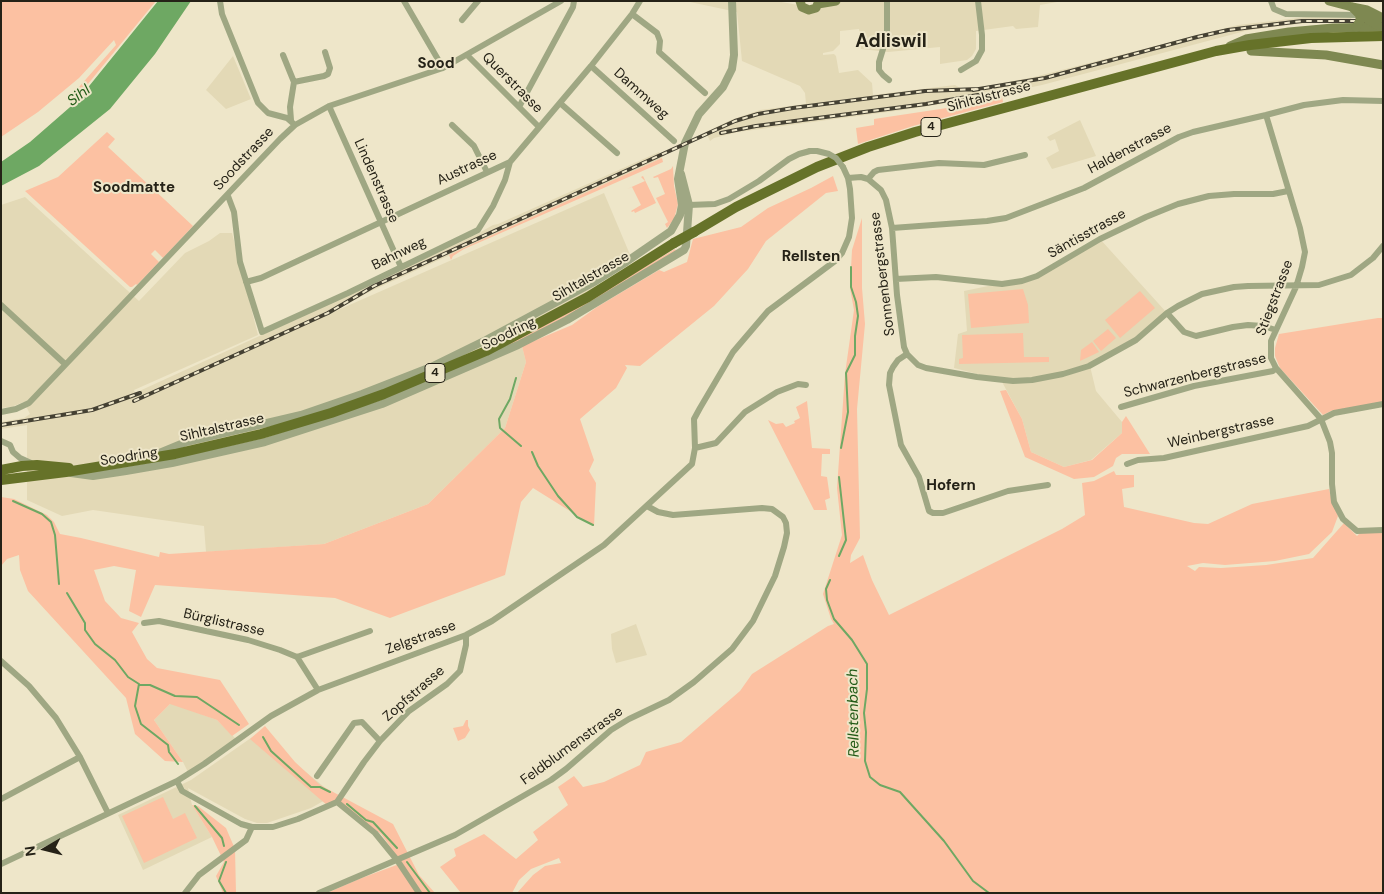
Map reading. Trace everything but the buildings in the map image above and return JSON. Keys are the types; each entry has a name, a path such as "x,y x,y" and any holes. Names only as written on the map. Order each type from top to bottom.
{"main road":[{"path":"798,2 802,7 809,10 815,9 819,3 836,1"},
{"path":"1329,1 1367,10 1382,25"},
{"path":"1352,7 1360,15 1382,25"},
{"path":"1356,27 1360,21 1360,15"},
{"path":"1216,52 1246,40 1289,32 1382,25"},
{"name":"Sihltalstrasse","path":"4,474 66,472 146,459 228,442 296,424 358,404 486,351 580,301 674,243 775,187 817,167 868,147 915,132 1183,61 1194,56 1296,39 1332,36 1382,25"},
{"name":"Sihltalstrasse","path":"1183,61 1195,62 1251,51 1311,43 1383,41"},
{"path":"1251,51 1326,55 1383,65"},
{"name":"4","path":"4,474 37,465 85,469"}],"street":[{"path":"220,1 222,14 258,103 268,113 293,123"},
{"path":"404,1 443,68"},
{"path":"462,20 478,1"},
{"name":"Soodstrasse","path":"1,412 16,409 29,403 228,196 293,123 329,106 443,68 561,1"},
{"path":"519,107 573,7 574,1"},
{"name":"Austrasse","path":"246,282 262,278 510,162 591,66 640,1"},
{"path":"687,241 686,205 680,169 682,152 692,126 704,108 723,87 732,69 734,55 732,1"},
{"path":"887,1 887,36 879,62 879,70 889,80"},
{"path":"962,70 976,61 982,50 978,1"},
{"path":"1271,1 1274,9 1286,14 1382,25"},
{"path":"632,14 657,33 660,41 659,52 705,93"},
{"path":"294,82 328,74 330,68 326,52"},
{"path":"283,55 294,82 290,107 293,123"},
{"name":"Querstrasse","path":"467,56 539,127"},
{"name":"Dammweg","path":"591,66 674,141"},
{"name":"Haldenstrasse","path":"892,228 987,222 1006,218 1084,188 1185,135 1304,104 1343,100 1383,101"},
{"path":"560,103 617,154"},
{"name":"Lindenstrasse","path":"329,106 401,267"},
{"name":"Stiegstrasse","path":"1266,115 1300,228 1305,252 1296,287 1276,330 1270,350 1271,358 1276,368"},
{"path":"452,125 474,146 487,172"},
{"path":"686,205 715,204 729,200 789,159 810,151 829,154 836,158 843,167 848,178 852,205 850,237 845,248 835,261 768,312 733,352 694,419 695,448 716,443 745,412 777,392 798,384 806,385"},
{"path":"848,178 860,177 868,179 878,170 939,163 984,165 1025,154"},
{"name":"Bahnweg","path":"246,282 262,332 478,230 494,206 510,162"},
{"name":"Sonnenbergstrasse","path":"868,179 881,190 886,200 892,228 896,280 904,347 907,354"},
{"name":"Säntisstrasse","path":"896,280 936,277 1002,284 1022,281 1037,276 1100,240 1146,217 1178,204 1209,196 1273,194 1288,191"},
{"path":"228,196 234,212 240,262 246,282"},
{"path":"686,205 671,231 681,234 687,241"},
{"name":"Soodring","path":"146,459 186,442 310,412 431,367 594,282 671,231"},
{"name":"Soodring","path":"66,472 93,476 191,459 265,442 382,404 463,370 567,320 681,253 687,241"},
{"path":"1048,485 1008,491 943,513 929,511 919,477 901,445 889,386 890,374 898,360 907,354 918,365 926,368 977,378 1013,381 1032,380 1063,374 1090,366 1136,340 1167,313 1190,299 1218,290 1248,286 1319,286 1351,275 1373,258 1383,246"},
{"path":"1,306 65,364"},
{"path":"1167,313 1184,332 1196,336 1248,325 1263,326 1276,330"},
{"path":"1276,368 1320,419 1330,442 1332,453 1334,502 1343,519 1357,531 1383,530"},
{"name":"Schwarzenbergstrasse","path":"1121,407 1194,386 1273,371 1276,368"},
{"name":"Weinbergstrasse","path":"1126,464 1138,460 1164,458 1308,426 1334,412 1383,404"},
{"path":"1,441 10,445 13,452 25,461 37,465"},
{"name":"Zelgstrasse","path":"1,864 177,781 271,716 318,690 466,635 511,610 604,545 688,470 693,461 695,448"},
{"path":"4,474 13,452"},
{"name":"Feldblumenstrasse","path":"319,893 455,835 552,780 611,730 629,719 669,700 694,682 732,649 753,621 774,576 787,533 783,518 772,510 762,508 672,515 658,512 647,506"},
{"name":"Bürglistrasse","path":"144,622 159,621 248,640 297,657"},
{"path":"318,690 297,657 370,631"},
{"name":"Zopfstrasse","path":"337,802 380,741 410,711 447,684 460,671 466,645 466,635"},
{"path":"1,661 29,686 56,718 80,757 108,813"},
{"name":"Zopfstrasse","path":"317,776 354,723 362,722 380,741"},
{"path":"1,799 80,757"},
{"path":"177,781 182,791 241,824 252,828 273,827 298,819 337,802 375,833 397,860 419,893"},
{"path":"185,893 199,875 246,840 252,828"}],"shaded area":[{"path":"1,1 156,1 83,90 79,87 116,45 114,40 79,78 38,112 1,137"},
{"path":"158,1 191,1 155,54 110,109 39,166 1,186 1,162 30,142 77,101"},
{"path":"776,1 820,9 824,1 1063,1 1040,5 1038,27 1016,29 1013,26 976,31 976,49 972,56 967,60 940,64 940,47 888,52 861,49 859,29 840,31 840,44 833,51 823,53 823,55 834,54 836,56 839,73 858,70 872,83 873,95 955,85 960,88 977,88 1034,77 1238,25 1306,17 1351,18 1353,22 1306,23 1249,30 1042,85 989,96 910,109 738,132 714,138 710,141 706,132 731,120 760,110 806,104 805,93 800,86 742,61 737,12 690,2"},
{"path":"233,56 251,99 226,109 206,90"},
{"path":"1002,96 1003,102 913,126 858,144 856,128 874,125 874,119 947,108"},
{"path":"1080,120 1096,156 1052,169 1046,158 1059,151 1055,139 1050,141 1047,137"},
{"path":"107,132 115,139 108,147 193,226 163,258 155,250 151,254 159,262 137,285 132,287 25,191 58,177"},
{"path":"659,152 662,158 371,291 329,314 604,193 631,257 522,346 526,362 505,428 428,504 324,544 206,552 204,526 93,510 62,516 27,500 27,425 1,429 1,422 24,418 30,414 24,402 11,407 1,408 1,205 25,197 139,301 185,253 220,233 232,233 258,335 134,390 135,393 327,305 493,225"},
{"path":"662,158 663,162 464,249 453,256 451,260 449,255"},
{"path":"673,166 674,186 678,204 674,219 667,228 665,224 668,222 656,198 665,194 658,177 653,177 671,169"},
{"path":"643,176 656,203 635,213 631,211 641,205 632,187 627,189 645,181 641,177"},
{"path":"833,176 838,191 826,193 766,241 748,269 714,306 640,366 625,365 627,368 616,388 580,419 594,460 589,471 596,483 594,526 533,488 521,502 505,575 390,618 335,598 155,585 141,617 129,611 136,570 114,566 94,570 105,601 121,618 139,623 132,632 147,659 157,668 220,680 249,724 232,736 217,720 170,704 154,720 183,762 165,761 135,734 126,698 28,591 20,570 19,555 7,559 1,566 1,497 14,499 47,515 54,522 60,534 159,557 160,552 169,554 324,544 428,504 505,428 526,362 522,346 572,325 597,307 659,270 664,272 687,262 693,239 741,227 768,208"},
{"path":"862,218 862,288 865,324 857,409 860,538 851,555 850,563 863,555 872,580 889,615 1062,529 1085,515 1082,483 1094,481 1114,471 1116,475 1134,475 1134,487 1122,489 1124,507 1194,523 1208,524 1252,504 1329,489 1338,516 1332,532 1309,554 1275,561 1225,565 1203,563 1187,566 1195,571 1199,567 1221,568 1266,565 1313,558 1344,523 1357,536 1360,533 1383,533 1383,893 517,893 533,875 545,866 561,863 559,858 531,869 519,880 512,893 461,893 440,867 456,856 454,849 484,834 516,859 538,840 533,832 568,805 558,787 574,776 583,787 604,782 640,765 646,752 681,742 740,691 752,674 834,624 823,594 842,535 837,488 845,374 854,310 850,288 852,250"},
{"path":"1100,239 1167,313 1136,340 1090,366 1096,391 1122,422 1122,433 1091,460 1064,467 1031,452 1022,419 1001,380 954,368 958,334 967,331 964,291 1037,276"},
{"path":"675,249 676,251 552,325 502,348 570,312"},
{"path":"1023,289 1028,305 1029,323 971,328 968,294"},
{"path":"1140,291 1155,308 1120,338 1105,320"},
{"path":"1383,318 1383,402 1331,411 1323,415 1280,368 1275,356 1279,334"},
{"path":"1108,329 1116,338 1101,351 1093,341"},
{"path":"1023,333 1024,357 1049,357 1049,362 959,364 959,359 963,358 962,335"},
{"path":"1092,342 1099,352 1080,361 1081,350"},
{"path":"1006,390 1022,419 1031,452 1064,467 1092,460 1122,433 1122,422 1126,416 1150,454 1122,454 1116,458 1113,466 1094,477 1074,479 1025,457 1000,391"},
{"path":"807,401 812,448 830,449 830,454 822,454 821,476 827,477 830,498 825,500 827,510 814,510 768,420 776,424 783,423 786,427 795,423 794,421 800,418 796,407"},
{"path":"636,624 647,655 616,663 612,649 611,634"},
{"path":"171,703 217,720 237,740 189,774 154,720"},
{"path":"466,720 468,720 470,730 465,738 458,741 453,728 463,726"},
{"path":"265,726 295,762 320,785 393,824 419,875 435,893 327,893 402,863 381,834 337,802 328,806 250,739"},
{"path":"258,733 334,795 311,808 267,823 257,823 245,819 188,788 192,805 212,837 143,870 118,815 191,780"},
{"path":"163,797 173,819 185,813 197,838 144,863 122,816"},
{"path":"192,805 198,806 226,828 235,849 236,893 223,893 216,876 224,862 212,837"}],"waterway":[{"name":"Rellstenbach","path":"841,448 848,412 846,373 855,355 858,316 851,287 851,267"},
{"path":"516,378 510,399 499,419 500,428 521,446"},
{"path":"532,452 538,466 558,496 577,517 593,525"},
{"name":"Rellstenbach","path":"839,477 846,540 839,556"},
{"path":"13,501 42,514 51,522 55,535 59,584"},
{"name":"Rellstenbach","path":"830,580 826,589 827,600 834,619 852,640 867,664 867,689 864,713 866,732 865,761 870,777 880,785 900,792 944,841 973,881 989,893"},
{"path":"67,593 85,623 85,630 95,644 115,660 128,677 139,684 135,706 141,724 168,745 169,752 178,764"},
{"path":"140,685 150,685 175,696 197,697 239,725"},
{"path":"263,737 271,751 311,787 320,787 330,792"},
{"path":"347,804 366,820 373,822 397,848"},
{"path":"195,806 222,838 224,846"},
{"path":"226,862 219,881 226,893"},
{"path":"407,862 430,893"}],"railway":[{"path":"973,90 1045,78 1228,30 1302,21 1383,21"},
{"path":"134,401 328,313 374,286 735,121 758,114 793,108 925,91 979,89"},
{"path":"721,133 756,126 926,104 978,95"},
{"path":"1,425 92,410 140,393"}],"district":[{"name":"Adliswil","path":"891,42"},
{"name":"Sood","path":"436,64"},
{"name":"Soodmatte","path":"134,188"},
{"name":"Rellsten","path":"811,257"},
{"name":"Hofern","path":"951,486"}],"water label":[{"name":"Sihl","path":"79,96"}]}
